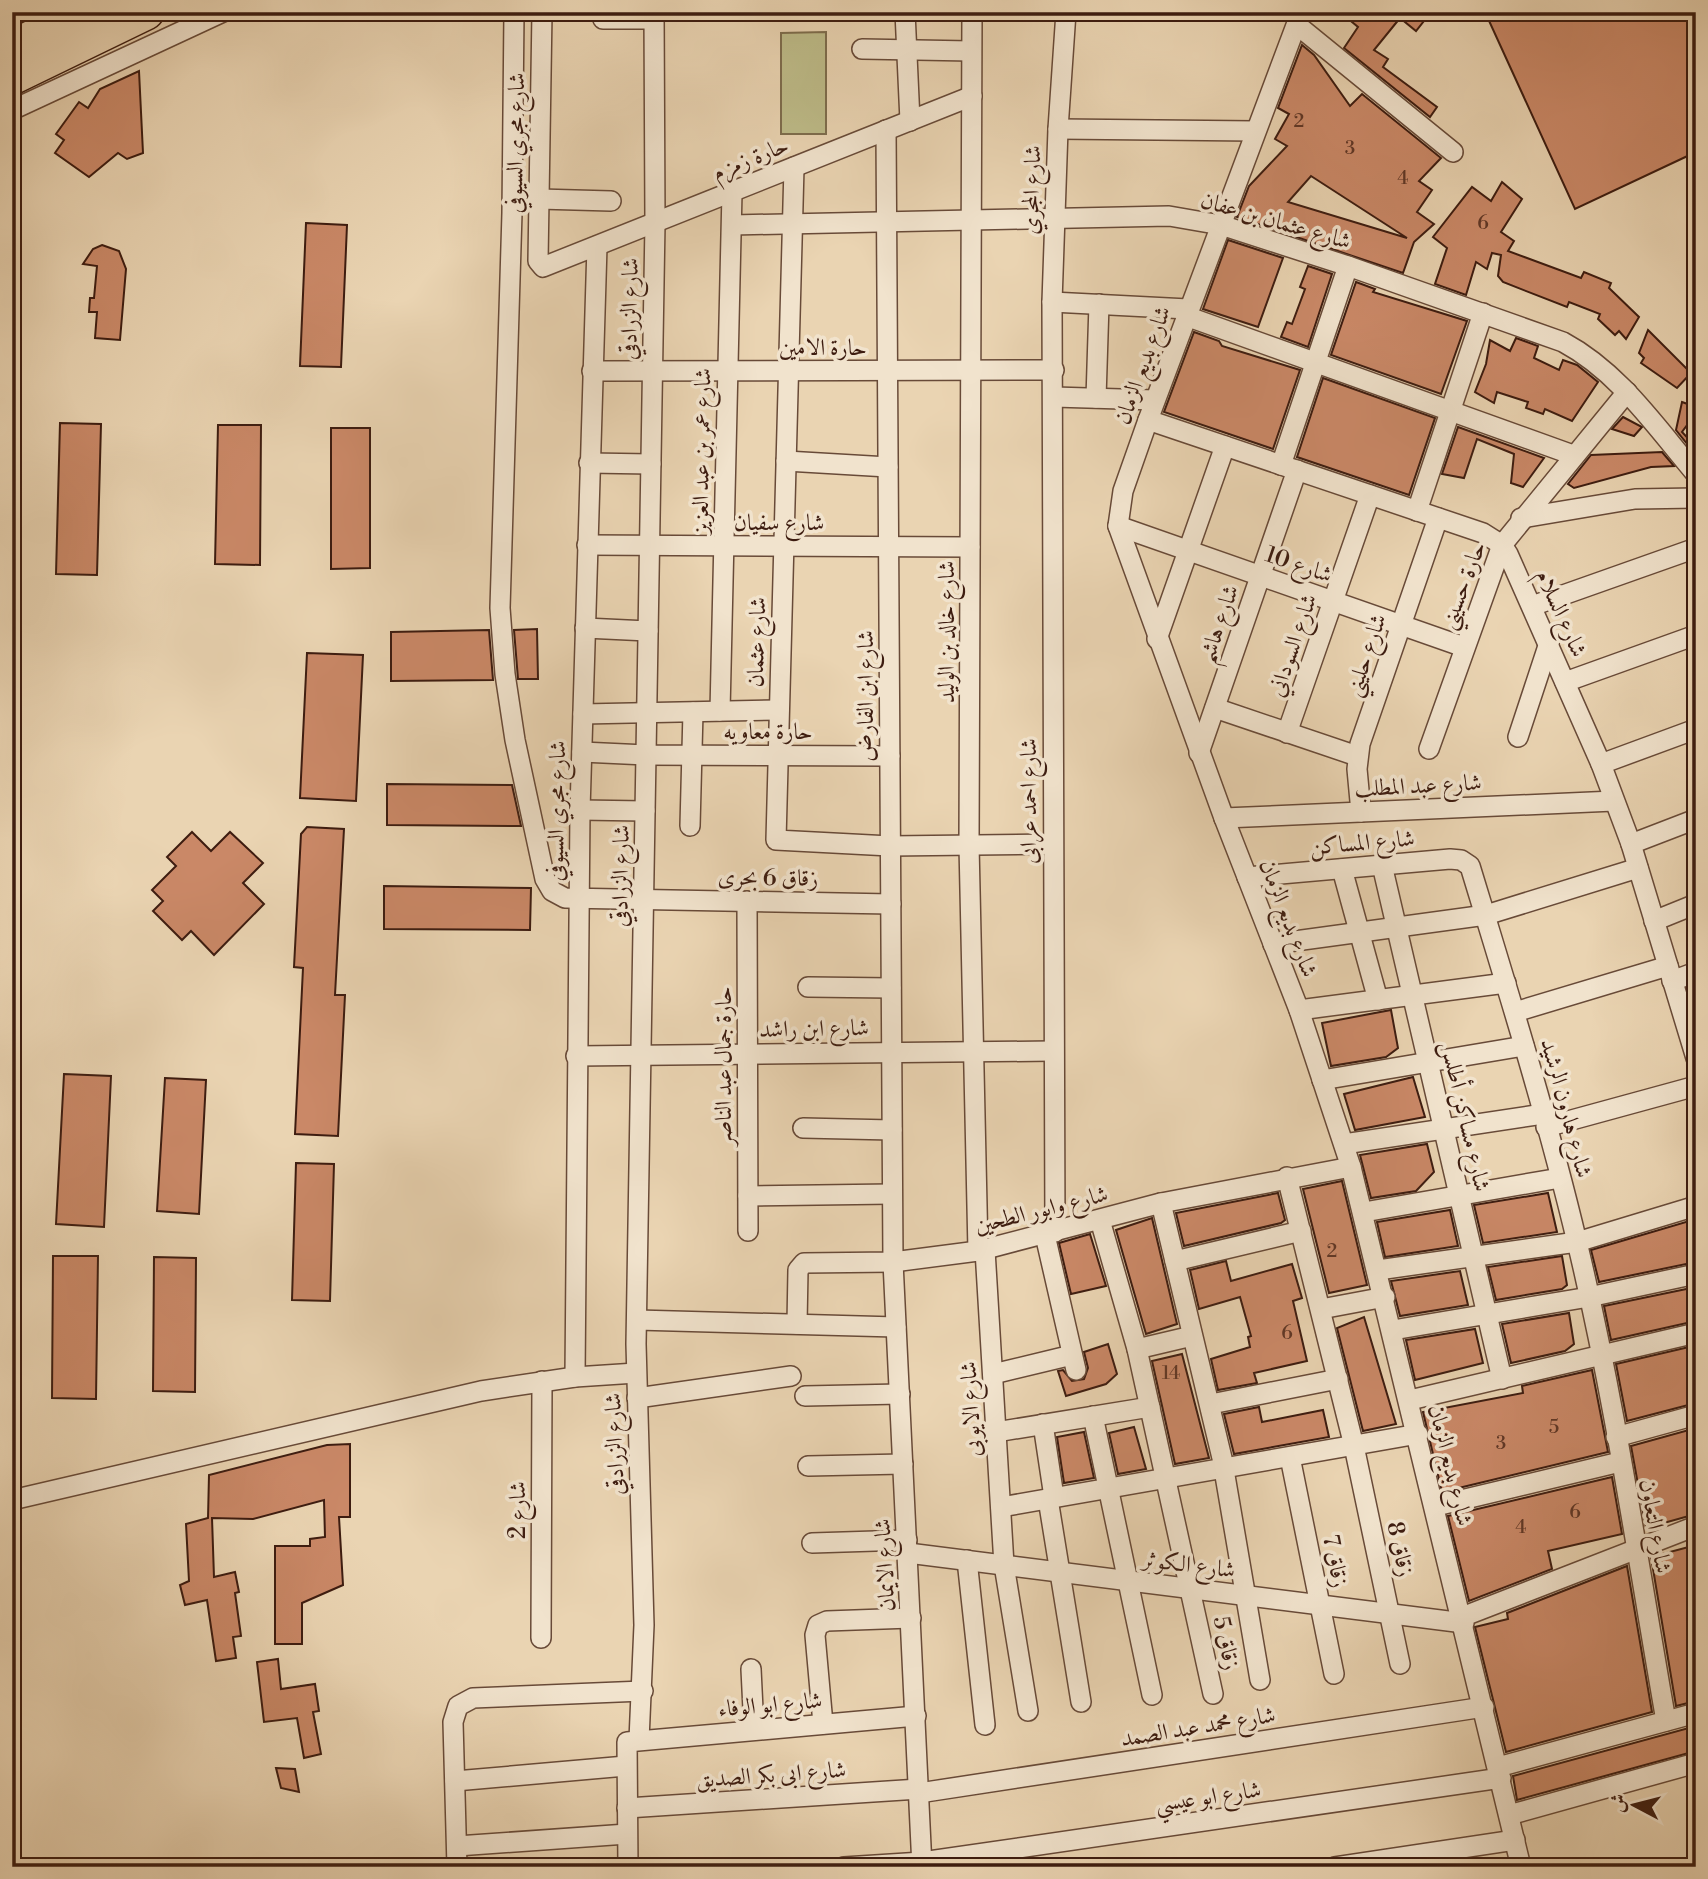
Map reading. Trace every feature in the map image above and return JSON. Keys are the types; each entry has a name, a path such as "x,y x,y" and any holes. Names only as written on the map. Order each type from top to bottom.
{"highway":[{"path":"12,48 77,26 146,12"},
{"path":"12,77 77,26"}],"street":[{"path":"12,110 223,12"},
{"path":"514,12 512,213 501,529 501,622 505,674 515,740 545,879 552,891 565,898 579,898"},
{"name":"شارع مجري السيوفي","path":"542,12 538,261 540,265 547,266"},
{"path":"905,12 910,121"},
{"name":"شارع خالد بن الوليد","path":"972,12 970,845 982,1250"},
{"name":"شارع المجري","path":"1054,370 1054,218 1066,12"},
{"path":"603,19 654,16"},
{"name":"شارع الزرادقي","path":"628,1867 625,1744 634,1740 643,1691 636,1320 653,373 654,16"},
{"path":"1299,19 1453,152"},
{"name":"شارع بديع الزمان","path":"1299,19 1155,400 1123,491 1118,526 1199,753 1299,1010 1351,1167 1436,1506 1521,1867"},
{"path":"862,49 971,51"},
{"name":"حارة زمزم","path":"547,266 972,96"},
{"path":"1058,129 1255,131"},
{"name":"شارع ابن الفارض","path":"886,130 893,1262"},
{"name":"شارع عثمان","path":"794,167 775,837 778,842 890,846 1053,844"},
{"name":"شارع عمر بن عبد العزيز","path":"720,711 732,192"},
{"path":"539,199 611,201"},
{"name":"شارع عثمان بن عفان","path":"732,225 1169,216 1221,225 1548,335 1578,350 1592,359 1627,392 1696,474"},
{"name":"شارع مجري السيوفي","path":"575,1377 580,810 597,246"},
{"name":"شارع هاشم","path":"1199,753 1261,576 1315,362 1348,266"},
{"path":"1052,302 1187,312 1315,362 1573,455"},
{"path":"1096,398 1099,304"},
{"path":"1417,511 1483,313"},
{"name":"حارة الامين","path":"592,371 653,373 1054,370"},
{"name":"شارع احمد عرابى","path":"993,1374 1074,1362 1050,1234 1054,370"},
{"name":"حارة حسيني","path":"1429,749 1502,545 1521,518 1627,392"},
{"path":"1054,397 1155,400"},
{"path":"1148,420 1483,533 1502,545"},
{"path":"1157,639 1224,446"},
{"path":"786,460 888,467"},
{"path":"589,463 651,464"},
{"name":"شارع السوداني","path":"1287,733 1370,495"},
{"path":"1521,518 1635,499 1696,498"},
{"name":"شارع حليني","path":"1361,812 1357,757 1438,518"},
{"name":"شارع 10","path":"1118,526 1464,647"},
{"name":"شارع سفيان","path":"587,545 970,548"},
{"name":"شارع السلام","path":"1502,545 1549,643 1601,764 1638,868 1695,1054"},
{"path":"1532,606 1696,548"},
{"path":"585,628 648,631"},
{"path":"1565,682 1696,635"},
{"path":"1518,737 1549,643"},
{"path":"1215,708 1357,757"},
{"path":"583,714 779,710"},
{"path":"690,826 693,712"},
{"path":"1601,764 1696,729"},
{"name":"حارة معاويه","path":"582,752 646,755 890,756"},
{"name":"شارع عبد المطلب","path":"1224,818 1614,801"},
{"path":"580,810 645,811"},
{"path":"1630,844 1696,819"},
{"name":"شارع المساكن","path":"1247,877 1461,860 1470,866 1473,876"},
{"name":"شارع مساكن أطلس","path":"1382,865 1502,1379"},
{"path":"1273,944 1486,915 1638,868"},
{"path":"1342,869 1378,1000"},
{"name":"شارع هارون الرشيد","path":"1473,876 1545,1121 1577,1242 1601,1356"},
{"name":"زقاق 6 بحرى","path":"579,898 891,904"},
{"name":"حارة جمال عبد الناصر","path":"747,901 748,1231"},
{"path":"1654,921 1696,904"},
{"path":"1515,1012 1670,973 1696,972"},
{"path":"1299,1010 1506,983"},
{"path":"807,987 891,988"},
{"path":"1322,1080 1524,1046"},
{"name":"شارع ابن راشد","path":"576,1056 1052,1051"},
{"path":"1344,1144 1444,1129 1545,1121 1696,1086"},
{"path":"803,1128 892,1130"},
{"name":"شارع وابور الطحين","path":"797,1324 800,1265 893,1262 982,1250 1161,1203 1351,1167"},
{"name":"زقاق 8","path":"1287,1177 1354,1446 1400,1664"},
{"path":"1364,1212 1560,1178"},
{"path":"748,1196 892,1194"},
{"path":"1161,1203 1211,1404 1260,1680"},
{"path":"1378,1270 1577,1242 1696,1206"},
{"name":"زقاق 5","path":"1100,1220 1137,1349 1213,1694"},
{"path":"1175,1261 1301,1231"},
{"name":"شارع الايوبى","path":"982,1250 993,1374 1004,1565 1027,1711"},
{"name":"شارع الايمان","path":"893,1262 922,1864"},
{"path":"1393,1330 1589,1297 1696,1274"},
{"path":"1321,1308 1385,1297"},
{"path":"636,1320 896,1327"},
{"path":"1410,1401 1696,1333"},
{"path":"1137,1349 1192,1336"},
{"name":"شارع التعاون","path":"1601,1356 1666,1721"},
{"path":"12,1500 481,1391 575,1377 636,1373"},
{"path":"637,1398 791,1376"},
{"path":"1211,1404 1338,1379"},
{"name":"شارع 2","path":"541,1638 542,1381"},
{"path":"805,1396 900,1394"},
{"path":"996,1433 1150,1406"},
{"path":"1616,1437 1696,1415"},
{"path":"1093,1416 1152,1695"},
{"path":"1043,1424 1059,1572 1081,1702"},
{"path":"1001,1507 1418,1434"},
{"name":"زقاق 7","path":"1290,1457 1334,1674"},
{"name":"شارع التعاون","path":"1436,1506 1620,1462"},
{"path":"808,1466 903,1464"},
{"path":"1463,1620 1696,1526"},
{"name":"شارع الكوثر","path":"812,1543 908,1546 967,1560 1004,1565 1390,1614 1463,1620"},
{"path":"967,1560 985,1725"},
{"path":"823,1724 815,1635 818,1625 827,1621 911,1618"},
{"path":"751,1669 754,1730"},
{"path":"457,1867 454,1713 465,1701 643,1691"},
{"name":"شارع محمد عبد الصمد","path":"919,1791 1484,1707"},
{"name":"شارع ابو عيسي","path":"922,1864 1499,1773 1696,1713"},
{"name":"شارع ابو الوفاء","path":"634,1740 916,1716"},
{"path":"1509,1815 1696,1763"},
{"path":"455,1781 626,1766"},
{"name":"شارع ابى بكر الصديق","path":"627,1808 919,1791"},
{"path":"457,1846 627,1834"},
{"path":"1335,1867 1515,1840"},
{"path":"844,1867 922,1864"}],"shaded area":[{"path":"826,32 826,134 781,134 781,33"}],"building":[{"path":"1340,12 1431,12 1416,31 1400,18 1374,50 1388,59 1383,67 1437,107 1430,117 1344,48 1358,27"},
{"path":"1485,12 1696,12 1696,152 1575,209"},
{"path":"1302,45 1314,55 1350,106 1362,94 1441,158 1419,181 1432,190 1417,212 1434,224 1414,242 1403,273 1237,217 1249,186 1287,146 1275,139 1289,114 1278,108","holes":["1311,176 1407,238 1288,202"]},
{"path":"139,71 143,153 127,159 118,153 89,177 55,153 64,140 56,134 79,102 88,108 100,89"},
{"path":"1502,182 1522,199 1501,232 1514,241 1508,251 1581,278 1584,272 1611,283 1609,288 1639,317 1626,339 1619,331 1615,335 1598,319 1600,314 1569,302 1567,307 1503,282 1498,276 1501,255 1492,253 1487,269 1476,262 1466,295 1435,284 1447,248 1433,237 1472,187 1491,201"},
{"path":"306,223 347,225 341,367 300,366"},
{"path":"1228,240 1283,258 1258,327 1203,309"},
{"path":"102,245 119,251 126,269 120,340 95,338 97,312 89,312 90,298 94,298 97,266 83,264 93,249"},
{"path":"1308,266 1332,274 1308,347 1281,337 1287,322 1292,324 1305,289 1300,287"},
{"path":"1356,282 1375,289 1373,292 1467,321 1441,394 1331,355"},
{"path":"1648,330 1691,373 1677,388 1641,363 1644,358 1639,353"},
{"path":"1194,332 1219,341 1222,346 1300,370 1273,449 1164,412"},
{"path":"1516,338 1538,346 1534,358 1559,370 1563,360 1577,365 1598,382 1572,421 1545,409 1543,414 1526,408 1528,402 1497,392 1494,403 1475,392 1486,364 1490,340 1510,351"},
{"path":"1323,378 1435,418 1409,495 1297,457"},
{"path":"1682,402 1696,407 1696,413 1682,432 1696,447 1696,455 1676,430"},
{"path":"1623,417 1642,427 1634,436 1612,429"},
{"path":"60,423 101,424 97,575 56,574"},
{"path":"218,425 261,425 260,565 215,564"},
{"path":"1458,427 1544,458 1523,487 1511,483 1514,454 1477,439 1464,478 1442,474"},
{"path":"331,428 370,428 370,568 331,569"},
{"path":"1662,452 1674,466 1651,467 1574,488 1568,484 1591,455"},
{"path":"537,629 538,679 518,679 514,630"},
{"path":"489,630 493,680 391,681 391,632"},
{"path":"307,653 363,655 356,801 300,798"},
{"path":"387,784 512,785 521,826 387,825"},
{"path":"307,827 344,829 335,995 345,995 338,1136 295,1134 303,968 294,967 301,834"},
{"path":"192,832 211,851 230,832 263,863 243,883 264,904 214,955 191,931 182,940 153,911 163,901 152,890 176,866 167,857"},
{"path":"384,886 531,888 530,930 384,929"},
{"path":"1391,1010 1398,1048 1386,1057 1331,1066 1322,1023"},
{"path":"64,1074 111,1076 104,1227 56,1224"},
{"path":"1413,1077 1425,1117 1355,1130 1344,1094"},
{"path":"165,1078 206,1080 199,1214 157,1211"},
{"path":"1427,1144 1434,1172 1416,1191 1371,1198 1360,1155"},
{"path":"296,1163 334,1164 330,1301 292,1300"},
{"path":"1342,1181 1367,1285 1329,1293 1303,1189"},
{"path":"1278,1193 1285,1220 1281,1223 1184,1246 1176,1213"},
{"path":"1548,1193 1557,1232 1483,1243 1474,1205"},
{"path":"1450,1210 1458,1246 1385,1257 1377,1222"},
{"path":"1152,1218 1177,1324 1146,1334 1116,1230"},
{"path":"1696,1219 1696,1262 1599,1282 1591,1250"},
{"path":"1090,1234 1106,1286 1071,1294 1059,1243"},
{"path":"53,1256 98,1256 96,1399 52,1398"},
{"path":"1562,1256 1567,1285 1562,1289 1496,1300 1488,1267"},
{"path":"154,1257 196,1258 195,1392 153,1391"},
{"path":"1226,1261 1231,1281 1292,1264 1302,1298 1293,1301 1307,1361 1254,1373 1257,1383 1218,1390 1211,1359 1250,1347 1248,1337 1251,1336 1240,1297 1199,1309 1190,1270"},
{"path":"1460,1271 1468,1305 1400,1316 1391,1281"},
{"path":"1696,1287 1696,1321 1611,1340 1604,1306"},
{"path":"1569,1313 1574,1344 1565,1351 1511,1363 1502,1324"},
{"path":"1364,1317 1396,1424 1363,1431 1337,1328"},
{"path":"1475,1329 1483,1363 1415,1380 1406,1340"},
{"path":"1108,1344 1117,1374 1106,1384 1066,1396 1058,1371 1063,1370 1072,1381 1084,1379 1088,1368 1084,1352"},
{"path":"1689,1347 1696,1403 1627,1421 1616,1364"},
{"path":"1182,1354 1209,1458 1175,1464 1152,1361"},
{"path":"1592,1370 1608,1452 1442,1492 1423,1412 1523,1393 1522,1386"},
{"path":"1259,1407 1262,1422 1323,1410 1329,1437 1234,1454 1224,1414"},
{"path":"1134,1427 1146,1469 1118,1474 1109,1433"},
{"path":"1696,1428 1696,1514 1646,1528 1631,1446"},
{"path":"1084,1432 1094,1478 1064,1483 1057,1437"},
{"path":"350,1444 350,1517 339,1517 343,1585 302,1603 302,1644 275,1644 275,1546 310,1546 310,1539 325,1537 324,1500 253,1519 212,1518 214,1577 235,1572 239,1592 235,1593 241,1636 233,1637 236,1658 216,1661 207,1600 185,1605 180,1585 189,1581 186,1524 208,1518 209,1475 327,1445"},
{"path":"1612,1477 1622,1534 1548,1551 1552,1569 1469,1601 1448,1516"},
{"path":"1696,1545 1696,1701 1676,1706 1651,1557"},
{"path":"1627,1566 1652,1712 1506,1752 1475,1627 1508,1619 1507,1613"},
{"path":"278,1659 281,1689 315,1684 319,1711 313,1712 321,1754 304,1758 297,1718 264,1722 257,1662"},
{"path":"1696,1726 1696,1751 1517,1800 1513,1776"},
{"path":"276,1768 295,1769 299,1792 281,1788"}]}
